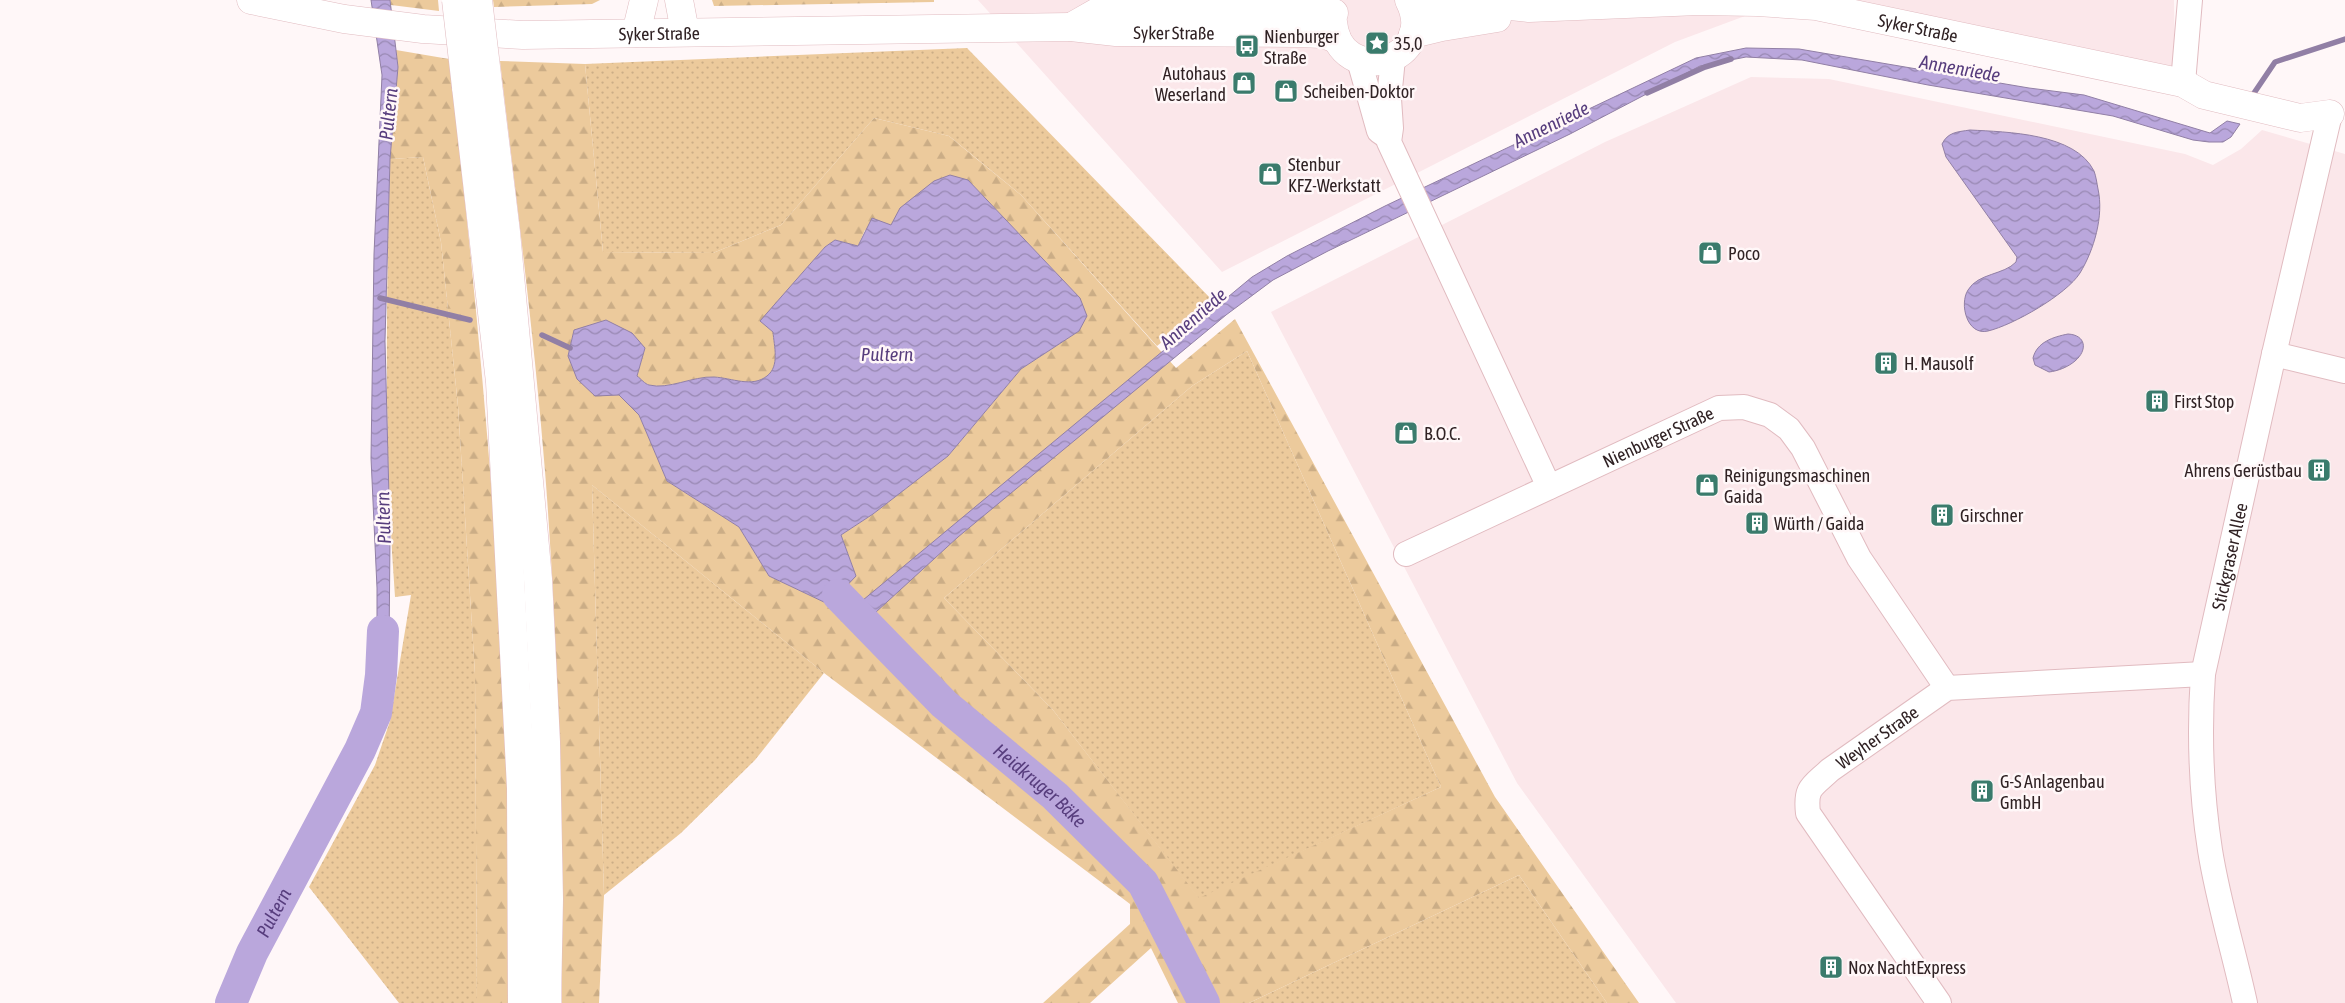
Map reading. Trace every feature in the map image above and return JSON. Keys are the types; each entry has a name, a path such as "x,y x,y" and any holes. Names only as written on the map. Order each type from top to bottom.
{"main road":[{"name":"Syker Straße","path":"251,0 344,19 423,28 523,35 1071,27 1116,32 1322,34 1337,17"},
{"path":"456,0 478,89 506,232 538,579 546,742 547,1003"},
{"path":"478,0 478,89 500,382 521,788 522,1003"},
{"path":"636,33 644,0"},
{"path":"679,0 686,32"},
{"name":"Syker Straße","path":"1409,0 1440,5 1492,4 1529,8 1698,1 1816,6 2183,83 2208,81 2231,93 2259,100 2304,102 2338,116"},
{"path":"1337,17 1346,52 1359,60 1370,63 1382,62 1393,58 1406,48 1414,34 1414,11 1409,0"},
{"name":"Syker Straße","path":"1414,34 1442,27 1491,20 1529,8"}],"street":[{"path":"2183,83 2190,0"},
{"path":"1389,138 1391,128 1389,99 1393,58"},
{"path":"1359,60 1379,131 1389,138 1550,487"},
{"name":"Stickgraser Allee","path":"2245,1003 2210,850 2200,720 2203,674 2274,354 2338,116"},
{"path":"2274,354 2345,371"},
{"name":"Nienburger Straße","path":"1406,554 1719,408 1744,407 1770,415 1789,429 1803,448 1859,558 1947,688"},
{"path":"1947,688 2203,674"},
{"name":"Weyher Straße","path":"1938,1003 1823,837 1808,813 1806,797 1813,786 1830,770 1947,688"}],"shaded area":[{"path":"978,0 1788,0 1675,42 1222,272"},
{"path":"1824,0 2174,0 2175,72"},
{"path":"1751,77 1829,79 2185,154 2213,165 2241,149 2262,130 2345,154 2345,1003 1676,1003 1517,783 1271,312 1605,142"}],"green space":[{"path":"390,0 438,0 439,11 391,5"},
{"path":"493,0 600,0 592,4 494,7"},
{"path":"712,0 934,0 934,2 714,6"},
{"path":"967,48 1213,301 1157,346 1021,195 949,136 874,118 781,225 713,253 603,252 585,64"},
{"path":"396,50 449,59 469,237 493,503 499,592 510,799 510,1003 477,1003 475,674 458,406 441,242 423,157 390,159 398,67"},
{"path":"500,61 585,64 603,252 713,253 781,225 874,118 949,136 1021,195 1176,368 1235,319 1495,797 1639,1003 1607,1003 1519,875 1249,1003 1208,1003 1162,912 1155,915 1202,1003 1178,1003 1151,948 1090,1003 1043,1003 1130,924 1130,904 824,673 592,485 604,895 599,1003 562,1003 559,737 550,538 536,368","holes":["968,180 1080,298 1079,331 1021,369 948,456 873,514 841,535 856,576 826,603 769,576 739,527 667,481 639,415 619,395 568,356 574,330 645,348 637,376 649,385 664,386 706,377 748,382 761,380 771,372 775,361 773,332 761,321 825,247 835,240 858,246 865,230 891,225","1247,351 1441,787 1199,898 1053,710 944,598 1192,386"]},
{"path":"423,157 441,242 458,406 475,674 477,1003 399,1003 309,887 375,765 390,721 411,595 395,597 391,542 387,378 390,159"},
{"path":"1247,351 1441,787 1199,899 1053,710 944,598 1192,386"},
{"path":"592,485 824,673 755,760 681,833 604,895"},
{"path":"1519,875 1607,1003 1249,1003"}],"water":[{"path":"371,0 390,0 398,67 390,159 385,341 390,536 389,651 381,675 377,653 377,588 371,458 374,254 382,75"},
{"path":"1746,48 1799,49 2029,88 2084,95 2210,133 2227,121 2240,124 2231,137 2223,142 2209,142 2193,140 2113,116 1928,85 1802,60 1746,57 1700,66 1570,134 1328,251 1273,280 1226,315 958,537 864,623 851,610 1252,277 1287,256 1385,206 1696,58"},
{"path":"1970,130 2039,137 2072,149 2085,158 2094,171 2100,199 2099,221 2090,254 2073,282 2038,308 1999,328 1988,331 1975,329 1970,324 1965,310 1965,296 1972,284 2011,266 2016,262 2017,257 1946,157 1942,144 1944,140 1953,133"},
{"name":"Pultern","path":"950,175 968,180 1080,298 1087,316 1079,331 1021,369 948,456 873,514 841,535 856,576 838,595 826,603 769,576 739,527 667,481 639,415 619,395 595,396 577,379 568,356 574,330 606,320 632,333 645,348 637,376 649,385 664,386 706,377 748,382 761,380 774,367 775,356 773,332 760,321 825,247 835,240 858,246 872,218 891,225 900,208 934,181"},
{"path":"2068,334 2079,337 2082,340 2082,352 2075,361 2056,371 2049,372 2035,365 2033,358 2035,352 2042,344"}],"waterway":[{"name":"Annenriede","path":"2250,99 2275,62 2345,39"},
{"name":"Annenriede","path":"1647,93 1705,67 1731,59"},
{"path":"380,298 470,320"},
{"path":"542,335 570,348"},
{"name":"Heidkruger Bäke","path":"838,595 944,704 1055,796 1143,883 1204,1003"},
{"name":"Pultern","path":"231,1003 252,953 360,750 376,713 381,675 383,631"}],"place":[{"name":"35,0","path":"1377,43"},
{"name":"Nienburger Straße","path":"1247,46"},
{"name":"Autohaus Weserland","path":"1244,83"},
{"name":"Scheiben-Doktor","path":"1286,91"},
{"name":"Stenbur KFZ-Werkstatt","path":"1270,174"},
{"name":"Poco","path":"1710,253"},
{"name":"H. Mausolf","path":"1886,363"},
{"name":"First Stop","path":"2157,401"},
{"name":"B.O.C.","path":"1406,433"},
{"name":"Ahrens Gerüstbau","path":"2319,470"},
{"name":"Reinigungsmaschinen Gaida","path":"1707,485"},
{"name":"Girschner","path":"1942,515"},
{"name":"Würth / Gaida","path":"1757,523"},
{"name":"G-S Anlagenbau GmbH","path":"1982,791"},
{"name":"Nox NachtExpress","path":"1831,967"}]}
